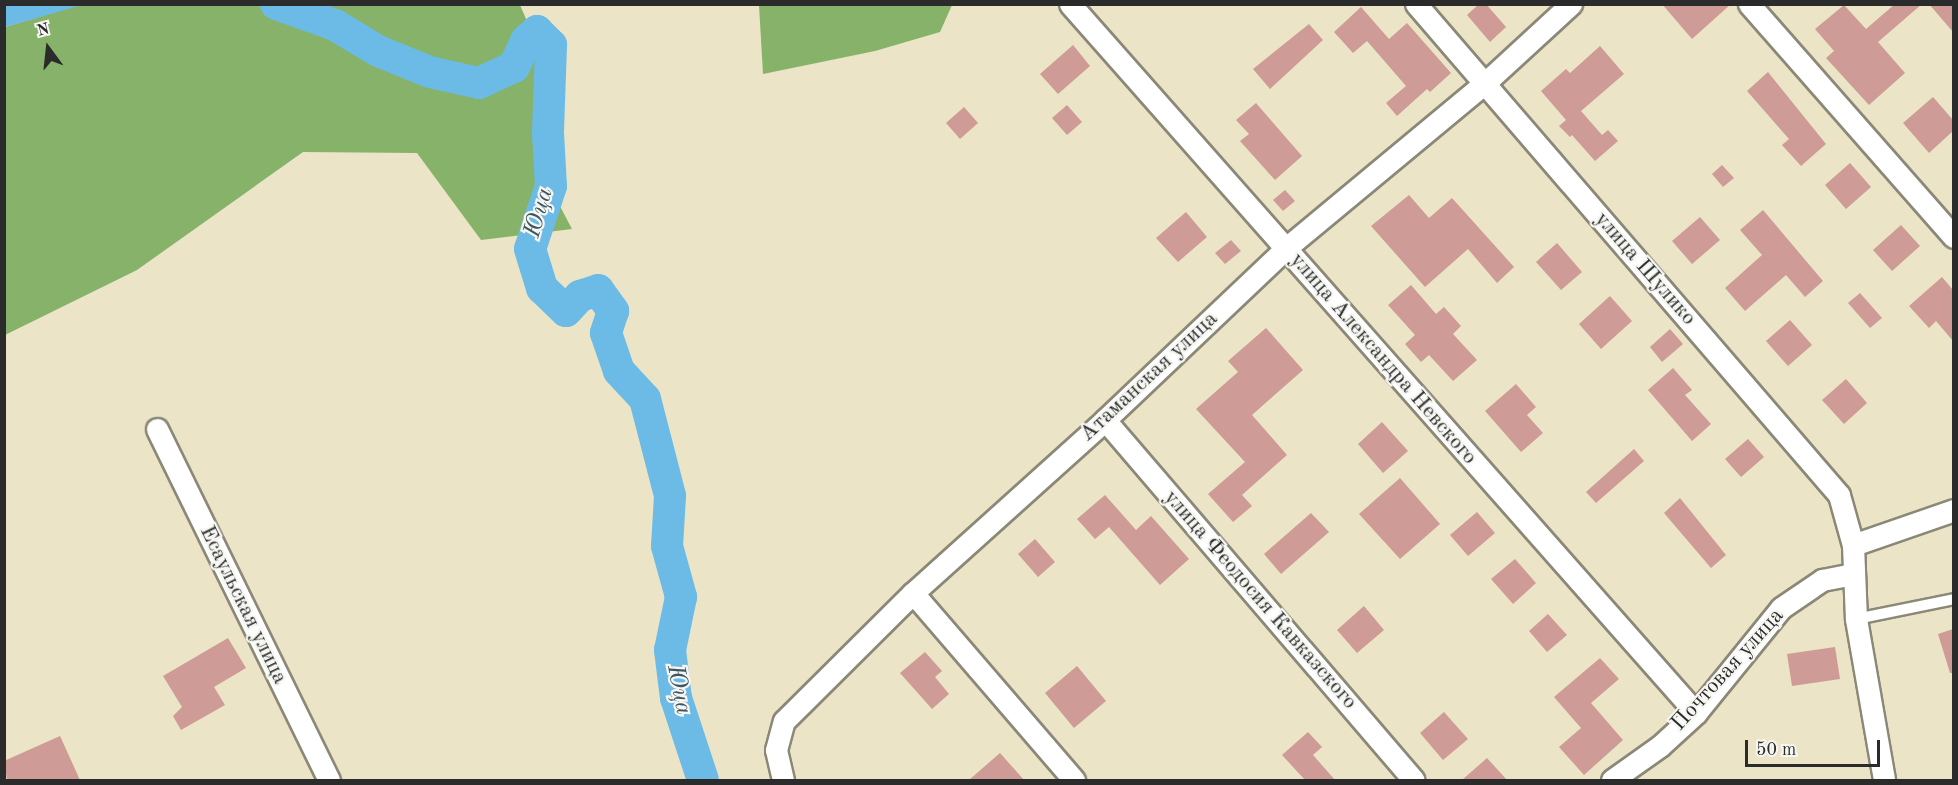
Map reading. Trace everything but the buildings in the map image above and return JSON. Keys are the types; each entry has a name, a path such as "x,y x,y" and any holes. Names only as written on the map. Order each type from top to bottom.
{"street":[{"name":"улица Александра Невского","path":"1070,4 1696,713"},
{"name":"улица Шулико","path":"1416,4 1839,495 1853,545 1852,574 1856,619 1884,780"},
{"name":"Атаманская улица","path":"783,780 776,750 784,721 914,593 1105,420 1286,248 1485,83 1571,4"},
{"path":"1749,4 1953,237"},
{"name":"улица Феодосия Кавказского","path":"1105,420 1414,780"},
{"name":"Есаульская улица","path":"157,429 329,780"},
{"path":"1853,545 1953,510"},
{"name":"Почтовая улица","path":"1612,780 1660,746 1696,713 1781,608 1822,580 1852,574"},
{"path":"914,593 1074,780"}],"lane":[{"path":"1856,619 1953,599"}],"green space":[{"path":"82,4 520,5 540,51 543,84 534,157 572,229 481,240 417,153 303,152 137,270 5,335 5,27"},
{"path":"759,4 952,5 940,32 875,51 763,74"}],"water":[{"path":"5,4 82,4 82,5 5,27"}],"waterway":[{"name":"Юца","path":"276,4 335,25 378,51 430,72 479,83 514,67 526,41 537,31 551,45 548,133 551,186 530,249 542,288 566,311 580,296 598,290 613,311 606,333 619,371 645,399 670,496 667,546 681,597 670,650 676,698 703,780"}]}
